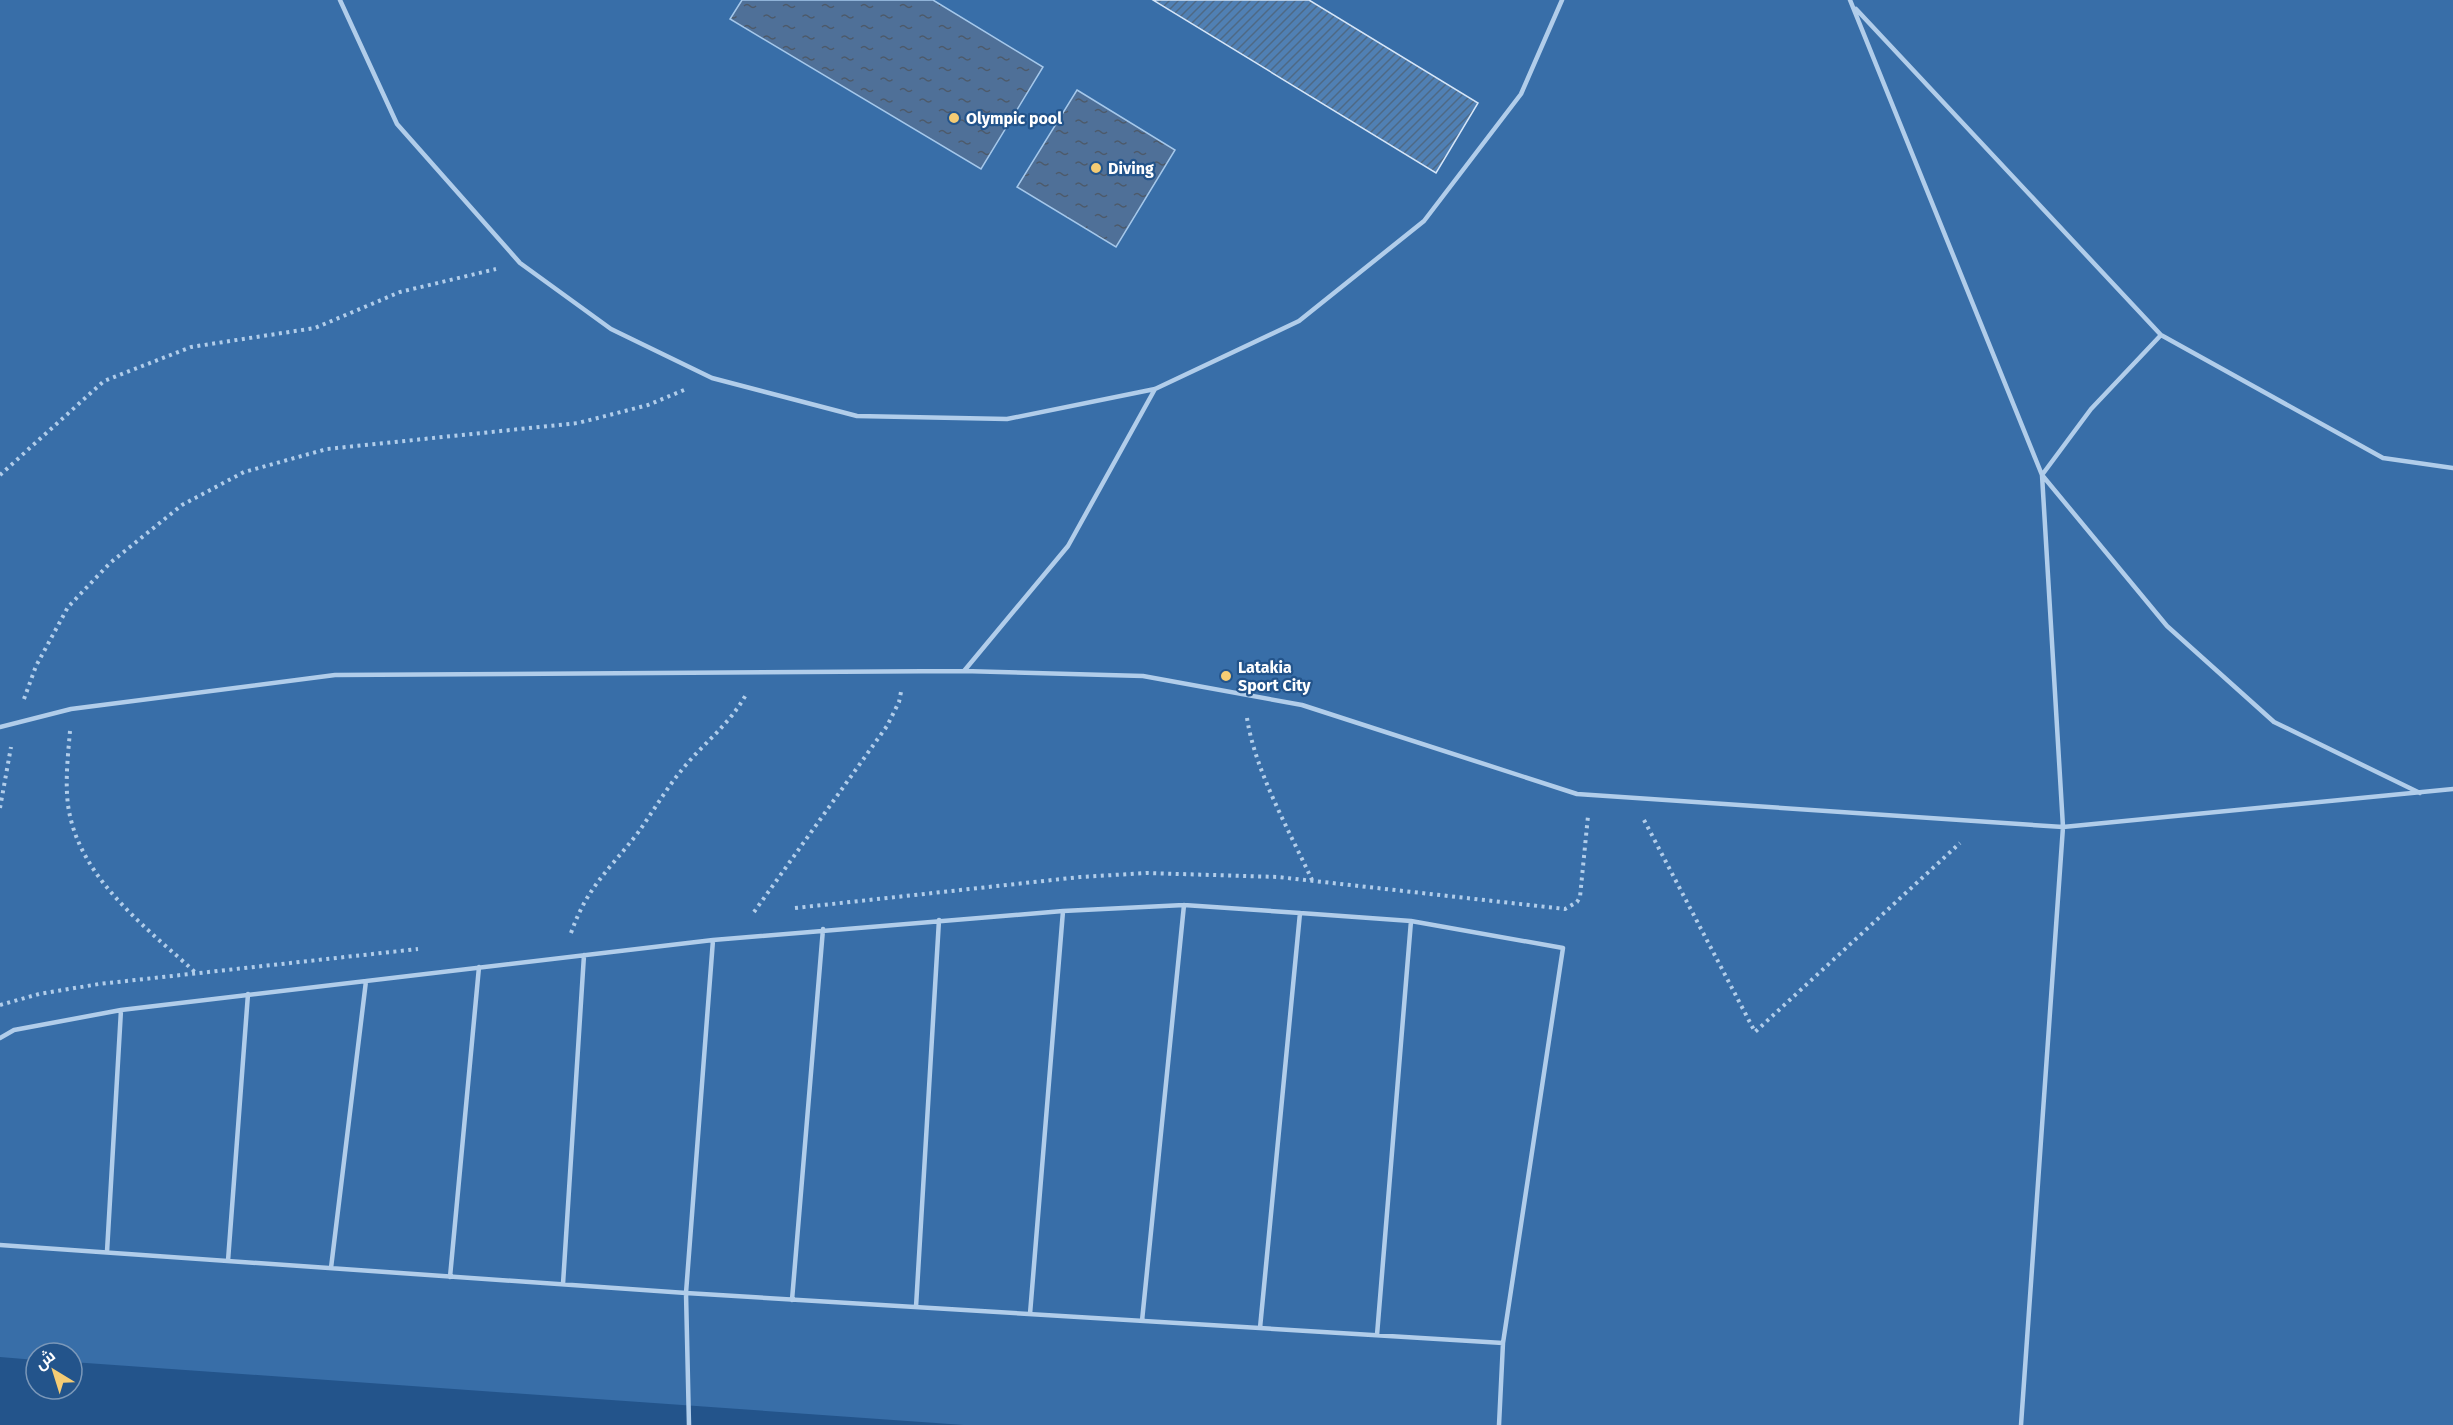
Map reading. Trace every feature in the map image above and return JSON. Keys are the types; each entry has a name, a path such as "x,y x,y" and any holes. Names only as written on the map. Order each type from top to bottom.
{"lane":[{"path":"340,0 398,124 520,264 611,329 712,378 857,416 1007,419 1155,389 1299,321 1424,221 1521,94 1562,0"},
{"path":"1850,0 2042,474 2167,626 2274,722 2422,794"},
{"path":"1854,7 2161,335 2383,458 2453,468"},
{"path":"2021,1425 2063,827 2042,474 2091,409 2161,335"},
{"path":"963,671 1068,546 1155,389"},
{"path":"0,727 71,709 335,675 963,671 1143,676 1302,705 1577,794 2063,827 2422,794 2453,789"},
{"path":"1143,1321 1184,905"},
{"path":"0,1038 14,1030 121,1010 248,994 713,940 1063,910 1184,905 1411,921 1563,948 1503,1343 1499,1425"},
{"path":"1030,1314 1063,910"},
{"path":"1260,1328 1300,913"},
{"path":"916,1307 939,920"},
{"path":"1377,1335 1411,921"},
{"path":"792,1300 823,929"},
{"path":"690,1425 686,1293 713,940"},
{"path":"563,1284 584,955"},
{"path":"450,1277 479,967"},
{"path":"331,1268 366,981"},
{"path":"228,1261 248,994"},
{"path":"107,1252 121,1010"},
{"path":"0,1245 792,1300 1503,1343"}],"path":[{"path":"0,475 104,381 191,347 315,328 400,292 520,264"},
{"path":"0,808 15,723 36,666 68,607 110,562 182,505 244,472 327,449 578,423 648,405 712,378"},
{"path":"571,933 585,898 596,883 631,841 684,767 735,715 747,693 752,672"},
{"path":"754,912 887,726 899,702 904,672"},
{"path":"1248,695 1247,717 1250,740 1312,881"},
{"path":"71,709 68,806 84,852 99,878 119,901 197,973"},
{"path":"1633,798 1755,1032 1983,822"}],"shaded area":[{"name":"Latakia Sport City","path":"0,0 2453,0 2453,1425 964,1425 84,1363 84,1341 24,1341 24,1359 0,1357"}],"water":[{"name":"Olympic pool","path":"742,0 933,0 1043,67 981,169 730,19"},
{"name":"Diving","path":"1077,90 1175,150 1116,247 1017,187"}],"building":[{"path":"1153,0 1309,0 1478,103 1436,173"}],"place":[{"name":"Olympic pool","path":"954,118"},
{"name":"Diving","path":"1096,168"},
{"name":"Latakia Sport City","path":"1226,676"}]}
